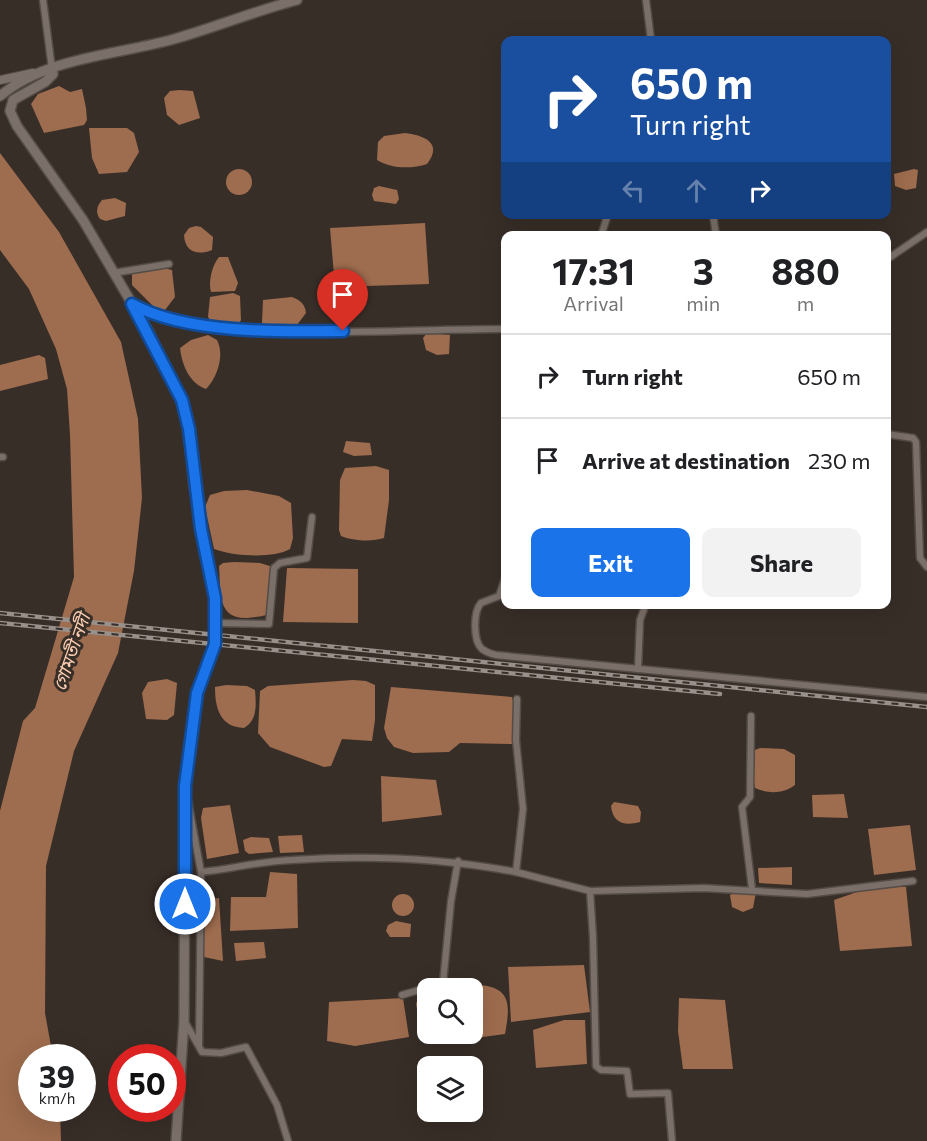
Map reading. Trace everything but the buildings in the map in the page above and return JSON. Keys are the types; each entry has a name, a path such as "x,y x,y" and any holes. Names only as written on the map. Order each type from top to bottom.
{"main road":[{"path":"0,96 15,86 52,69 143,48 206,30 258,10 297,0"},
{"path":"52,69 53,74 45,82 13,100 11,114 25,139 83,220 132,304 182,400 187,418 197,507 215,598 216,623 213,653 197,693 185,786 184,1021 176,1141"}],"street":[{"path":"0,80 52,69 43,0"},
{"path":"646,0 650,36"},
{"path":"891,257 927,232"},
{"path":"112,273 169,264"},
{"path":"132,304 155,317 232,328 297,332 501,329"},
{"path":"891,435 913,438 916,442 920,558 927,567"},
{"path":"216,623 269,624 274,568 280,563 307,558 312,517"},
{"path":"501,590 499,596 477,608 478,644 483,650 496,655 927,697"},
{"path":"638,669 640,620 644,609"},
{"path":"516,872 523,809 516,740 517,699"},
{"path":"751,716 750,797 742,807 752,889"},
{"path":"185,786 201,872 199,1048"},
{"path":"201,872 290,860 458,861 516,872 590,891 631,888 752,889 807,894 913,881"},
{"path":"402,994 443,983 451,901 458,861"},
{"path":"590,891 596,1066 601,1070 627,1071 630,1094 668,1093 672,1141"},
{"path":"184,1021 199,1048 207,1054 246,1047 277,1105 288,1141"}],"water":[{"path":"59,86 70,92 82,89 87,120 84,125 44,133 31,104 38,94"},
{"path":"170,91 193,91 200,118 179,125 167,115 164,98"},
{"path":"89,128 127,128 134,133 139,152 127,172 99,174 92,158"},
{"path":"405,133 424,138 432,145 432,156 427,164 402,167 377,160 378,142 384,136"},
{"name":"গোমতী নদী","path":"0,153 59,232 121,342 138,419 142,498 134,571 118,653 74,751 46,866 45,1013 51,1044 18,1044 18,1122 60,1122 61,1141 0,1141 0,811 23,721 35,708 74,577 67,389 56,349 29,289 0,250"},
{"path":"239,169 248,173 252,182 248,191 239,195 230,191 226,182 230,173"},
{"path":"918,170 916,188 906,190 895,186 894,174"},
{"path":"379,186 397,190 399,199 396,204 374,201 372,195 374,188"},
{"path":"115,198 126,203 125,216 106,221 100,219 97,211 100,202"},
{"path":"425,223 429,284 335,287 330,228"},
{"path":"201,227 213,237 212,250 201,253 189,249 184,235 189,228"},
{"path":"219,257 228,257 238,283 235,291 211,292 211,274"},
{"path":"158,267 172,270 175,297 165,310 156,309 132,285 132,274"},
{"path":"233,293 240,296 241,320 238,325 212,323 208,317 210,297"},
{"path":"292,297 305,307 306,313 297,325 277,328 262,323 263,300"},
{"path":"427,333 450,335 449,354 437,355 426,350 423,338"},
{"path":"208,335 217,340 220,359 216,373 206,389 187,373 180,348 191,340"},
{"path":"39,355 45,358 48,379 0,391 0,365"},
{"path":"346,441 370,443 372,455 354,456 343,452"},
{"path":"376,466 389,470 389,500 384,538 362,540 341,536 339,530 340,480 345,468"},
{"path":"247,490 279,496 291,503 293,538 290,549 273,554 252,555 214,549 205,507 210,495 224,491"},
{"path":"223,563 260,563 273,567 266,615 237,617 225,608 222,601 219,566"},
{"path":"287,568 358,569 358,623 283,622"},
{"path":"167,679 177,683 174,715 167,720 146,719 142,693 148,682"},
{"path":"366,681 375,685 375,720 372,741 342,739 331,766 324,767 270,747 258,733 260,691 268,686"},
{"path":"247,686 255,690 254,716 249,725 244,728 229,724 220,715 215,687"},
{"path":"391,687 512,697 514,704 513,744 460,743 449,752 413,753 394,747 387,738 384,728"},
{"path":"760,748 784,749 795,755 795,785 775,792 755,788 753,780 755,750"},
{"path":"381,776 436,780 442,815 382,822"},
{"path":"844,794 848,818 813,817 812,795"},
{"path":"614,802 638,806 641,812 640,822 629,824 617,820 611,806"},
{"path":"230,805 239,853 207,859 201,818 203,808"},
{"path":"910,825 916,870 874,875 868,829"},
{"path":"302,835 304,852 280,853 278,836"},
{"path":"251,837 269,838 273,852 249,854 245,851 243,840"},
{"path":"792,867 792,885 759,883 758,868"},
{"path":"270,872 297,874 298,928 230,931 231,897 266,897"},
{"path":"874,886 906,887 912,946 840,951 834,900"},
{"path":"736,892 756,892 753,908 743,912 732,907 730,895"},
{"path":"403,894 411,897 414,905 411,913 403,916 395,913 392,905 395,897"},
{"path":"219,898 223,961 204,957 201,900"},
{"path":"396,921 411,924 410,937 390,937 386,931 388,925"},
{"path":"264,942 266,958 236,961 234,943"},
{"path":"584,965 590,1012 511,1022 508,967"},
{"path":"483,986 498,990 506,1000 508,1015 505,1034 483,1037"},
{"path":"403,998 409,1037 355,1046 327,1041 329,1002"},
{"path":"679,998 725,1000 733,1069 683,1069 678,1031"},
{"path":"564,1020 585,1020 587,1064 536,1068 533,1030"}],"railway":[{"path":"0,613 927,707"},
{"path":"0,623 720,694"}],"route":[{"path":"185,904 185,786 197,693 215,644 216,608 194,486 187,418 182,400 148,330 132,304 155,317 232,328 297,332 343,331"}]}
